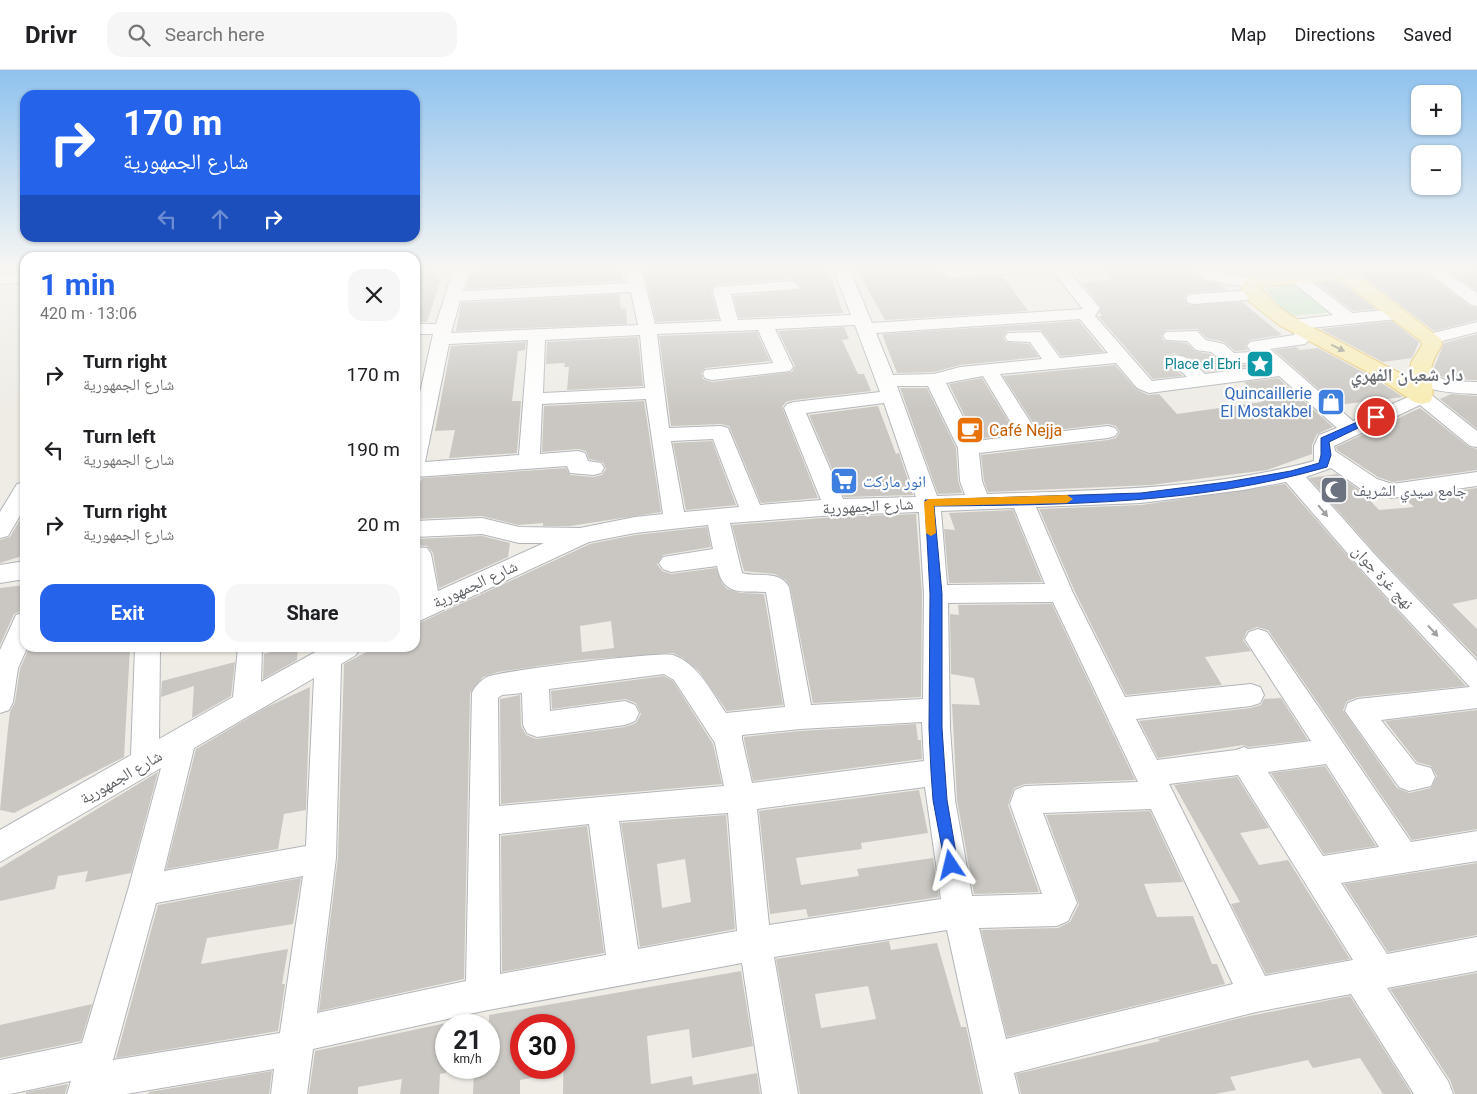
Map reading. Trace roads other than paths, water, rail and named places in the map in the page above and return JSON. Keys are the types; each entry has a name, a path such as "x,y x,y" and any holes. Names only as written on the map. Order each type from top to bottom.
{"main road":[{"path":"1284,316 1298,328 1420,387 1423,358 1432,345 1431,339 1399,316"}],"street":[{"path":"420,409 447,316"},
{"path":"645,316 660,435 675,521"},
{"path":"728,316 731,326"},
{"path":"861,316 929,502 936,594 940,800 959,912 1001,1094"},
{"path":"420,330 442,334 537,334 764,324 864,324 1045,316"},
{"path":"1086,316 1147,386 1282,370"},
{"path":"1344,316 1348,319"},
{"path":"1348,428 1256,346 1299,340 1303,337 1298,328 1379,316"},
{"path":"712,374 784,367 764,324"},
{"path":"1431,339 1477,327"},
{"path":"529,462 537,334"},
{"path":"1172,336 1191,335 1202,346 1212,345 1219,348 1230,359 1266,356"},
{"path":"1014,337 1035,336 1055,364"},
{"path":"835,507 794,408 935,380 960,373 1121,357"},
{"path":"1175,360 1178,363 1183,362 1201,381"},
{"path":"988,370 1032,440"},
{"path":"935,380 968,448 971,481 979,502"},
{"path":"1420,387 1477,388"},
{"path":"1420,387 1477,441"},
{"name":"شارع الجمهورية","path":"422,609 520,563 584,536 635,525 717,516 835,507 929,502 1022,502 1169,494 1319,468 1323,465 1326,455 1324,441 1420,387"},
{"path":"533,399 655,393"},
{"path":"660,435 721,432 752,513"},
{"path":"968,448 1108,432"},
{"path":"1326,455 1369,484 1391,491 1477,479"},
{"path":"420,470 578,458 577,468 594,468"},
{"name":"نهج غرة جوان","path":"1291,474 1364,557 1477,678"},
{"path":"0,530 20,497"},
{"path":"1022,502 1061,593 1256,995"},
{"path":"717,516 731,578 735,581 771,583 777,587 800,717"},
{"path":"420,529 482,526 519,535 584,536"},
{"path":"519,535 520,563"},
{"path":"671,563 726,556"},
{"path":"422,559 422,609"},
{"path":"0,574 20,571"},
{"path":"936,594 1061,593"},
{"path":"0,702 5,668 20,634"},
{"path":"1258,639 1404,858"},
{"path":"145,763 147,652"},
{"path":"246,703 250,652"},
{"path":"289,1094 321,858 324,655"},
{"name":"شارع الجمهورية","path":"0,847 145,763 324,655"},
{"path":"483,994 485,693 496,685 667,663 683,672 728,739"},
{"path":"535,679 537,725 625,712"},
{"path":"1118,709 1251,695"},
{"path":"1421,777 1409,778 1358,711 1477,698"},
{"path":"780,1094 755,944 741,798 728,739 728,725 730,723 800,717 937,710"},
{"path":"90,1078 144,890 182,740"},
{"path":"0,1078 90,1078 297,1041 483,994 755,944 959,912 1057,910 1060,906 1024,804 1026,799 1154,784 1244,760 1332,751"},
{"path":"1244,760 1316,872 1434,1094"},
{"path":"484,822 602,808 741,798 938,772"},
{"path":"602,808 624,968"},
{"path":"1316,872 1477,846"},
{"path":"144,890 321,858"},
{"path":"993,1060 1256,995 1477,954"}],"place":[{"name":"Place el Ebri","path":"1260,364"},
{"name":"Quincaillerie El Mostakbel","path":"1331,402"},
{"name":"Café Nejja","path":"970,430"},
{"name":"انور ماركت","path":"844,481"},
{"name":"جامع سيدي الشريف","path":"1334,490"}],"district":[{"name":"دار شعبان الفهري","path":"1407,374"}]}
